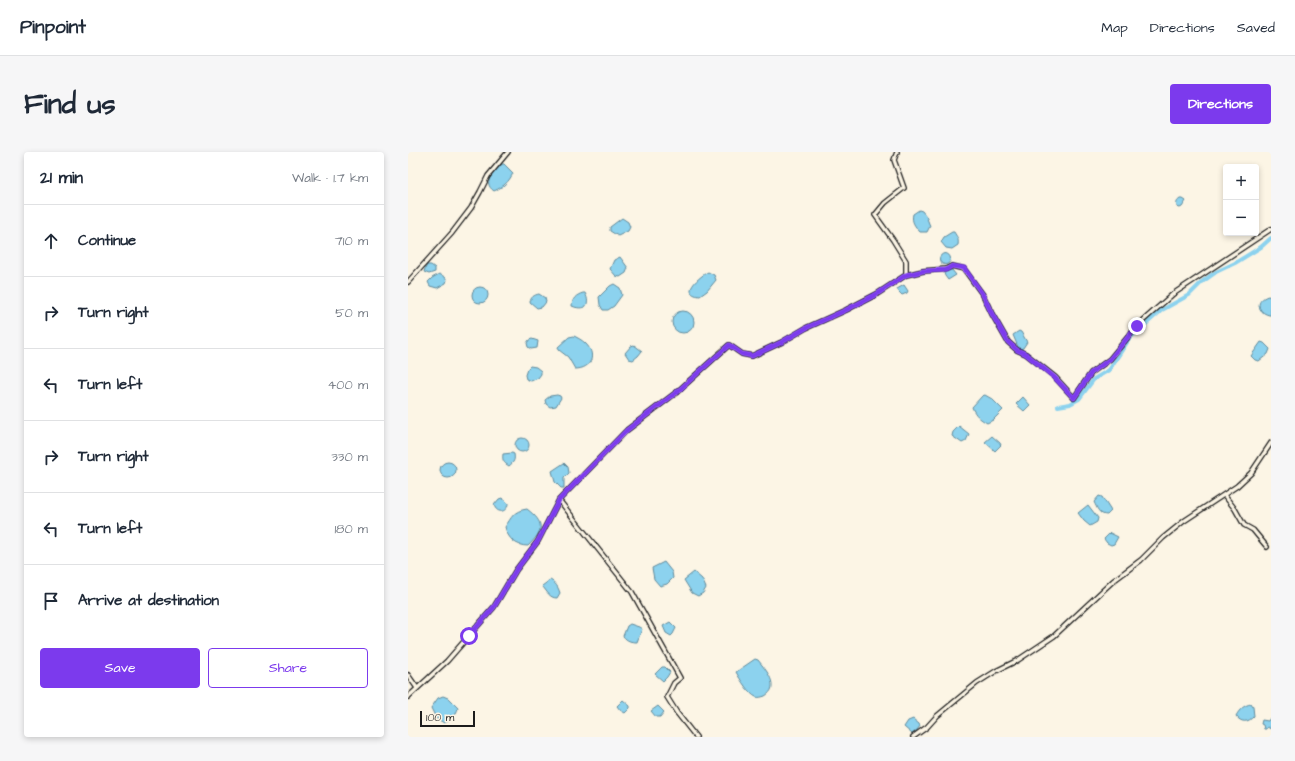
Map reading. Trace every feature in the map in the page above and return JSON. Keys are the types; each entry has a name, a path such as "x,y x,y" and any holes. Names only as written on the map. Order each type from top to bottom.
{"street":[{"path":"408,282 452,233 471,208 488,176 508,152"},
{"path":"897,152 894,160 904,188 885,203 875,215 906,261 906,275"},
{"path":"408,696 447,661 494,607 516,570 538,541 559,500 627,430 677,392 729,345 742,354 752,356 782,342 806,328 858,304 877,294 906,275 923,271 946,270 952,266 964,268 983,295 1008,342 1017,350 1031,358 1055,378 1074,398 1091,373 1110,359 1137,326 1173,294 1271,229"},
{"path":"913,737 977,683 1018,660 1054,636 1113,581 1141,560 1163,538 1184,521 1237,486 1251,473 1271,443"},
{"path":"1224,495 1235,509 1244,525 1253,530 1267,548"},
{"path":"559,500 632,592 680,678 674,683 667,697 677,713 696,737"},
{"path":"408,675 417,688"}],"water":[{"path":"502,164 504,164 513,173 505,184 494,191 490,188 490,177"},
{"path":"1180,199 1186,201 1180,208 1177,207 1177,201"},
{"path":"919,210 926,216 930,226 927,232 920,232 913,222 913,214"},
{"path":"622,218 628,222 630,227 628,231 618,236 610,231 610,227"},
{"path":"954,232 958,238 958,245 952,249 946,248 941,242 944,237"},
{"path":"945,253 949,255 951,259 949,263 945,265 941,263 939,259 941,255"},
{"path":"620,257 628,268 626,273 620,277 616,276 610,269 614,260"},
{"path":"427,265 431,265 435,268 435,272 429,274 424,272"},
{"path":"952,270 956,275 948,280 944,273"},
{"path":"708,272 714,275 716,280 707,291 700,296 694,295 691,292 693,285 700,277"},
{"path":"439,274 445,277 447,280 446,283 437,288 430,286 428,282"},
{"path":"614,284 620,288 622,295 614,306 608,310 603,310 600,305 599,297"},
{"path":"904,285 908,291 902,295 897,289"},
{"path":"480,287 486,289 488,295 486,301 480,303 474,301 472,295 474,289"},
{"path":"585,293 587,297 587,304 583,308 572,306 575,298"},
{"path":"539,294 545,298 546,302 542,307 537,308 530,302 533,296"},
{"path":"1268,296 1271,297 1271,315 1262,311 1259,306 1261,300"},
{"path":"683,311 691,314 694,322 691,330 683,333 675,330 672,322 675,314"},
{"path":"1019,331 1027,342 1023,348 1020,349 1013,335"},
{"path":"574,336 589,347 592,356 589,364 575,369 568,357 559,350 558,347 569,337"},
{"path":"532,339 538,341 537,348 531,349 528,347 527,343"},
{"path":"1261,342 1270,349 1268,354 1259,361 1255,360 1251,356"},
{"path":"634,345 642,351 633,360 629,359 625,353 631,346"},
{"path":"530,366 536,367 541,371 538,378 531,381 526,379 525,375"},
{"path":"557,395 561,398 556,406 550,407 546,404 545,400 550,396"},
{"path":"985,395 992,399 1003,410 993,420 987,423 978,416 972,407 982,396"},
{"path":"1023,397 1030,405 1024,411 1016,404"},
{"path":"959,426 969,434 966,441 962,443 952,436 953,432"},
{"path":"992,436 1001,445 995,451 985,442"},
{"path":"522,438 527,440 529,445 527,450 522,452 517,450 515,445 517,440"},
{"path":"503,454 514,454 514,459 509,466 504,462"},
{"path":"445,462 451,462 456,467 454,476 451,478 445,478 440,473 440,467"},
{"path":"564,463 568,467 569,473 564,478 564,488 561,488 555,482 552,471"},
{"path":"1099,496 1102,497 1111,511 1107,515 1102,514 1097,509 1094,502"},
{"path":"502,498 508,503 508,506 506,509 500,511 495,508 494,505 499,499"},
{"path":"1088,505 1098,518 1097,522 1090,526 1078,513"},
{"path":"527,509 537,518 540,527 537,535 528,546 524,546 516,543 510,538 505,527 511,517 519,511"},
{"path":"1110,533 1118,537 1114,544 1111,545 1104,539"},
{"path":"664,562 672,572 673,578 667,584 660,586 654,579 652,568"},
{"path":"694,572 702,579 706,588 703,593 698,596 692,593 684,580"},
{"path":"550,580 558,587 560,593 557,598 550,596 542,586"},
{"path":"670,622 676,628 671,636 666,633 663,626"},
{"path":"630,624 642,629 637,642 629,641 623,636 627,626"},
{"path":"755,659 758,660 768,673 772,683 770,692 765,696 760,697 756,697 750,693 736,672"},
{"path":"662,667 665,667 670,672 663,681 655,674"},
{"path":"443,696 448,698 458,708 453,717 444,723 436,718 431,708 438,698"},
{"path":"623,700 630,706 625,713 617,706"},
{"path":"1251,704 1253,707 1254,716 1247,721 1240,720 1236,716 1240,710 1246,705"},
{"path":"658,706 664,712 660,717 656,717 651,711"},
{"path":"1270,718 1271,729 1267,727 1264,729 1263,725 1261,724 1262,720 1268,721"},
{"path":"913,719 920,726 912,734 904,727 908,721"}],"waterway":[{"path":"1058,406 1070,404 1079,399 1094,379 1109,370 1130,338 1162,310 1189,295 1202,282 1216,272 1235,263 1261,247 1271,238"}],"route":[{"path":"469,636 494,607 516,570 538,541 559,500 627,430 677,392 711,363 729,345 742,354 752,356 767,350 806,328 877,294 906,275 923,271 946,270 952,266 964,268 983,295 1008,342 1017,350 1026,354 1042,366 1062,384 1074,398 1091,373 1110,359 1137,326"}]}
